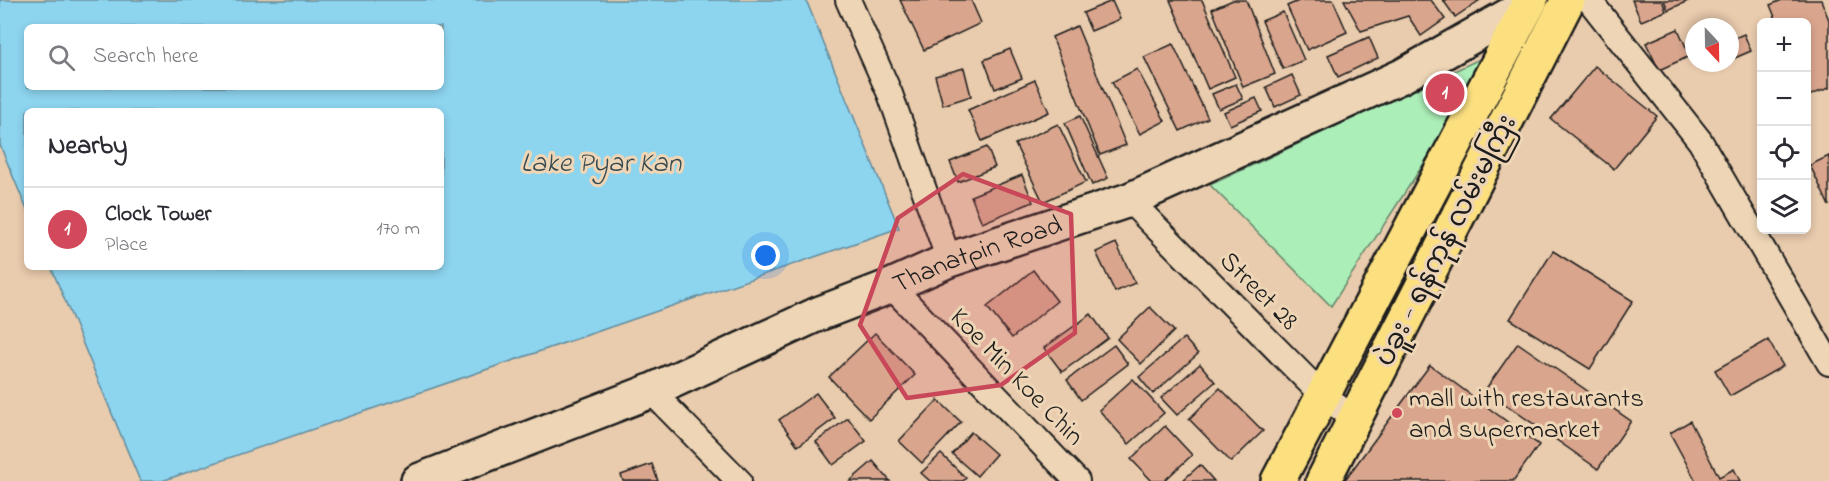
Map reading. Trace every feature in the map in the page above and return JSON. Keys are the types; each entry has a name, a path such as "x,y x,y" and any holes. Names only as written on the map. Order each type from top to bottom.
{"highway":[{"name":"ပဲခူး - ရန်ကုန် လမ်းမကြီး","path":"1323,481 1568,0"},
{"name":"ပဲခူး - ရန်ကုန် လမ်းမကြီး","path":"1278,481 1529,3"}],"main road":[{"name":"Thanatpin Road","path":"428,479 651,392 818,314 891,286 949,260 1129,200 1402,76 1529,3"}],"street":[{"path":"848,0 891,94 949,260"},
{"path":"1589,0 1700,141 1829,363"},
{"name":"Street 28","path":"1129,200 1323,396 1354,418"},
{"name":"Koe Min Koe Chin","path":"891,286 1077,481"},
{"path":"651,392 739,481"}],"highlighted area":[{"path":"963,174 1071,214 1075,333 1001,385 907,398 860,325 898,218"}],"green space":[{"path":"1497,51 1331,306 1210,185"}],"water":[{"name":"Lake Pyar Kan","path":"0,0 806,0 899,228 162,481 140,481 52,270 444,270 444,108 24,108 24,203 0,145"}],"building":[{"path":"900,0 971,0 981,23 924,50"},
{"path":"1170,0 1202,0 1235,77 1208,89"},
{"path":"1233,0 1246,0 1275,74 1243,87 1212,9"},
{"path":"1301,0 1333,0 1347,32 1307,50 1287,6"},
{"path":"1344,0 1431,0 1445,19 1421,36 1408,16 1361,31"},
{"path":"1443,0 1480,0 1455,17"},
{"path":"1632,0 1662,0 1666,11 1641,21"},
{"path":"1664,0 1690,0 1668,10"},
{"path":"1782,0 1821,0 1829,20 1829,88 1811,95 1811,18 1775,18 1770,5"},
{"path":"1112,1 1120,19 1091,31 1083,13"},
{"path":"1283,12 1304,60 1283,69 1262,21"},
{"path":"1077,26 1126,145 1100,155 1052,37"},
{"path":"1678,29 1685,45 1685,58 1659,70 1646,43"},
{"path":"1744,34 1751,51 1739,56 1739,36"},
{"path":"1369,37 1378,58 1338,77 1328,55"},
{"path":"1173,44 1208,118 1180,131 1144,57"},
{"path":"1010,49 1022,78 995,89 984,60"},
{"path":"1595,66 1657,116 1614,169 1551,119"},
{"path":"964,68 971,96 943,105 935,76"},
{"path":"1137,69 1165,121 1140,134 1112,82"},
{"path":"1292,75 1301,95 1275,107 1266,87"},
{"path":"1035,80 1049,112 982,141 968,110"},
{"path":"1236,84 1243,99 1219,109 1212,94"},
{"path":"1256,98 1262,111 1230,125 1224,112"},
{"path":"1080,116 1108,178 1092,185 1065,123"},
{"path":"1058,124 1086,182 1043,202 1015,144"},
{"path":"987,147 995,167 958,182 950,162"},
{"path":"1829,156 1829,206 1811,167 1811,165"},
{"path":"1022,175 1033,202 982,223 971,196"},
{"path":"1116,243 1135,283 1115,292 1096,252"},
{"path":"1553,251 1633,301 1590,369 1510,319"},
{"path":"1033,270 1057,301 1012,338 987,307"},
{"path":"1150,307 1174,331 1141,364 1117,339"},
{"path":"1091,314 1108,338 1062,372 1044,348"},
{"path":"875,333 915,375 869,419 829,377"},
{"path":"1184,338 1198,354 1153,394 1139,377"},
{"path":"1768,340 1783,366 1730,396 1715,370"},
{"path":"1518,343 1631,421 1598,469 1485,390"},
{"path":"1114,345 1128,364 1081,400 1067,380"},
{"path":"1200,364 1215,382 1177,415 1161,398"},
{"path":"1430,365 1539,445 1513,481 1344,481"},
{"path":"1133,379 1164,413 1129,444 1099,410"},
{"path":"1220,388 1263,431 1231,462 1189,419"},
{"path":"816,393 835,418 798,446 779,420"},
{"path":"938,400 961,422 922,463 899,441"},
{"path":"848,418 866,441 833,465 816,442"},
{"path":"1690,421 1719,477 1734,469 1740,481 1696,481 1670,433"},
{"path":"1165,426 1192,455 1164,481 1152,481 1131,459"},
{"path":"971,432 996,454 977,476 952,454"},
{"path":"941,454 966,478 963,481 930,481 921,473"},
{"path":"873,461 890,481 850,481"},
{"path":"652,464 658,481 623,481 621,475"},
{"path":"1200,465 1214,481 1182,481"}],"place":[{"name":"Clock Tower","path":"1445,93"},
{"name":"mall with restaurants and supermarket","path":"1397,413"}]}
